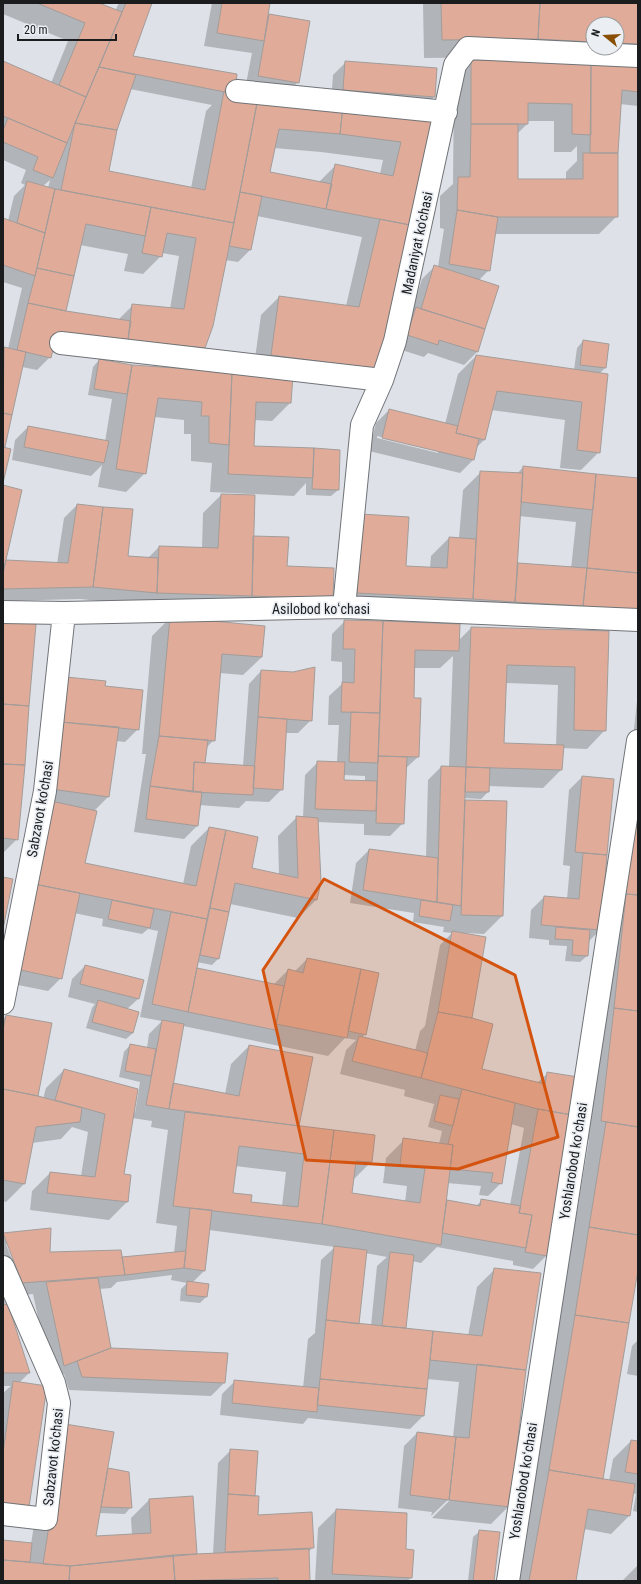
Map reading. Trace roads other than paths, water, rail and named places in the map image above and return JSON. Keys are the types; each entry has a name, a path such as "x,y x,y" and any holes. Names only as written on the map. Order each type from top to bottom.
{"street":[{"name":"Madaniyat ko'chasi","path":"344,607 362,425 382,380 395,341 455,65 468,48 638,56"},
{"path":"237,91 446,112"},
{"path":"61,343 382,380"},
{"name":"Asilobod koʻchasi","path":"3,612 64,613 344,607 638,620"},
{"name":"Sabzavot ko'chasi","path":"3,1003 45,791 64,613"},
{"name":"Yoshlarobod koʻchasi","path":"508,1581 638,741"},
{"name":"Sabzavot ko'chasi","path":"3,1267 54,1383 59,1403 46,1519 3,1514"}]}
